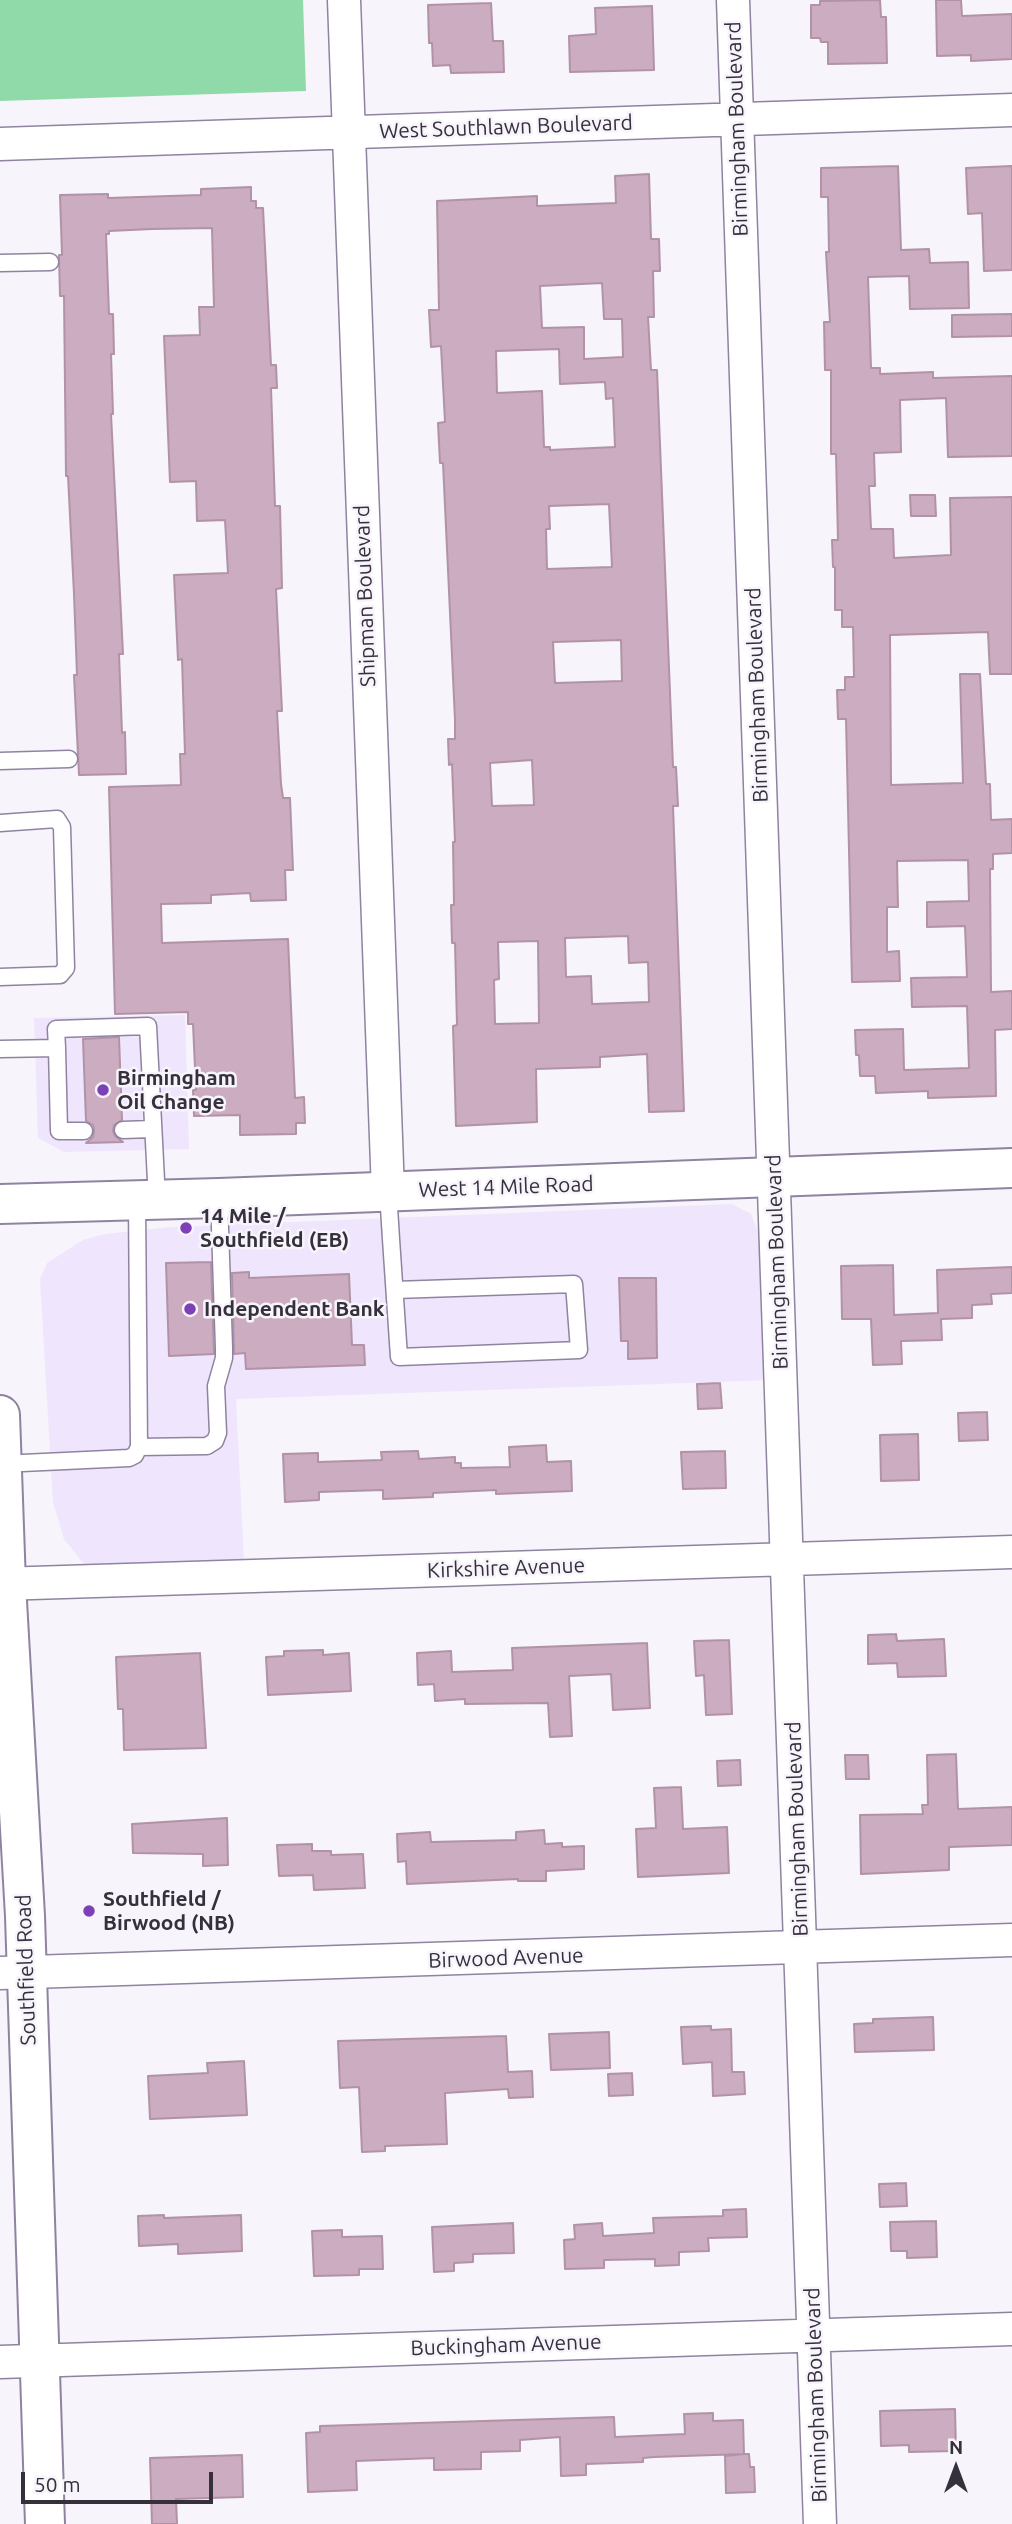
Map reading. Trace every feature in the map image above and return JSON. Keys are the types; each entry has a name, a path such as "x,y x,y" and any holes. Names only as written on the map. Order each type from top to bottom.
{"main road":[{"name":"West 14 Mile Road","path":"0,1204 147,1201 1012,1168"},
{"name":"Southfield Road","path":"0,1415 3,1584 18,1787 13,1972 40,2361 45,2524"}],"street":[{"name":"Shipman Boulevard","path":"344,0 388,1192"},
{"name":"Birmingham Boulevard","path":"733,0 820,2524"},
{"name":"West Southlawn Boulevard","path":"0,144 1012,110"},
{"name":"Kirkshire Avenue","path":"3,1584 1012,1552"},
{"name":"Birwood Avenue","path":"13,1972 1012,1940"},
{"name":"Buckingham Avenue","path":"0,2362 1012,2329"}],"lane":[{"path":"0,263 50,262"},
{"path":"0,761 69,759"},
{"path":"0,823 57,819 62,827 66,968 60,975 0,977"},
{"path":"1,1464 129,1458 135,1455 139,1447 152,1129 148,1026 56,1029 59,1131 84,1130"},
{"path":"0,1049 57,1048"},
{"path":"123,1130 152,1129"},
{"path":"388,1192 399,1357 579,1350 574,1284 395,1290"},
{"path":"139,1447 207,1446 215,1441 218,1433 216,1386 224,1358 219,1198"}],"shaded area":[{"path":"185,1015 189,1149 64,1152 38,1138 34,1018"},
{"path":"732,1204 751,1214 761,1239 770,1380 236,1399 244,1563 135,1570 85,1565 64,1539 53,1502 40,1279 47,1263 83,1240 105,1234 171,1227"}],"green space":[{"path":"0,0 303,0 306,91 0,101"}],"building":[{"path":"880,0 881,17 886,17 887,63 828,64 828,42 811,38 811,5 820,5 820,1"},
{"path":"936,0 961,0 962,16 1012,14 1012,59 971,61 971,55 937,56"},
{"path":"491,3 493,41 503,41 504,72 451,73 450,65 433,66 432,43 429,43 428,5"},
{"path":"652,6 654,70 570,72 569,36 596,34 595,8"},
{"path":"898,166 901,250 929,249 930,263 968,262 969,308 910,309 909,276 868,277 871,368 880,368 880,374 933,372 933,378 1012,376 1012,456 948,457 946,398 900,400 901,452 874,453 875,486 869,486 871,529 893,529 894,558 951,555 950,498 1012,497 1012,674 990,674 988,632 890,635 891,785 963,783 960,674 980,674 986,784 990,784 991,820 1012,819 1012,853 993,854 993,869 990,869 991,992 1012,991 1012,1029 995,1030 996,1096 928,1098 928,1091 876,1093 875,1076 860,1076 859,1055 856,1055 855,1030 903,1029 904,1070 969,1068 967,1006 912,1007 911,978 967,977 965,926 927,927 927,902 969,901 968,860 897,861 898,907 887,907 887,952 899,951 900,981 852,982 846,719 838,719 837,690 845,690 845,677 854,677 853,627 842,627 842,610 835,610 832,540 838,540 836,454 831,454 831,370 825,370 824,322 830,322 826,252 829,252 828,197 821,197 821,168"},
{"path":"1012,166 1012,270 984,271 982,213 968,214 966,168"},
{"path":"649,174 651,239 659,239 660,271 653,271 654,317 648,317 651,370 657,370 673,767 676,767 678,806 673,806 684,1111 649,1112 647,1054 600,1057 600,1067 536,1069 537,1122 456,1126 453,1026 457,1025 451,905 454,905 455,842 452,764 449,765 448,739 455,739 455,720 443,463 440,463 438,423 445,422 441,346 431,347 429,310 439,310 437,201 537,196 537,206 616,203 615,176","holes":["602,283 604,319 622,319 623,357 584,359 584,327 542,328 540,286","559,349 560,384 605,382 606,399 613,398 615,447 550,450 550,447 544,447 542,391 497,393 496,351","609,504 612,567 547,569 546,529 550,529 549,506","621,640 622,681 555,683 553,642","532,760 534,805 492,806 490,763","628,936 629,963 648,962 649,1002 592,1004 591,976 566,977 565,938","538,941 539,1023 495,1024 494,980 499,979 498,942"]},
{"path":"251,187 251,201 256,201 256,208 263,208 271,365 276,365 277,388 271,388 275,506 280,506 282,588 276,589 282,711 277,711 283,798 290,798 293,870 285,870 286,900 251,901 250,893 211,895 211,903 161,904 162,943 288,939 295,1098 304,1097 305,1123 296,1123 296,1134 240,1135 240,1115 194,1116 193,1090 196,1090 193,1024 188,1024 188,1012 115,1014 109,787 181,785 180,754 185,754 182,659 178,660 174,575 228,573 225,520 197,521 196,481 170,482 164,336 200,335 199,307 214,307 212,228 109,231 109,234 106,234 109,314 113,314 111,414 123,654 119,654 122,733 125,732 126,774 79,775 74,675 77,675 66,476 64,296 60,296 59,255 62,255 60,195 108,194 108,198 201,195 201,189"},
{"path":"1012,314 1012,336 952,337 952,315"},
{"path":"910,495 935,495 936,516 911,516"},
{"name":"Birmingham Oil Change","path":"119,1037 122,1120 114,1125 113,1131 123,1142 86,1143 93,1137 94,1130 93,1125 86,1121 83,1039"},
{"name":"Independent Bank","path":"211,1262 214,1354 169,1356 166,1263"},
{"path":"893,1265 894,1315 938,1313 937,1270 1012,1267 1012,1293 991,1294 992,1304 972,1305 972,1318 941,1319 942,1340 901,1341 902,1364 873,1365 871,1319 842,1319 841,1266"},
{"path":"249,1272 249,1278 349,1274 352,1345 364,1345 365,1365 246,1369 245,1353 234,1354 232,1273"},
{"path":"619,1278 656,1278 657,1358 628,1359 628,1341 621,1341"},
{"path":"720,1383 722,1408 698,1409 697,1384"},
{"path":"987,1412 988,1440 959,1441 958,1413"},
{"path":"918,1434 919,1480 881,1481 880,1435"},
{"path":"546,1445 547,1462 571,1461 572,1491 496,1494 496,1490 383,1499 383,1490 319,1492 319,1500 285,1502 283,1454 318,1453 318,1462 382,1460 381,1452 418,1451 419,1459 455,1457 455,1463 461,1463 461,1468 510,1467 509,1447"},
{"path":"725,1451 726,1488 683,1489 681,1452"},
{"path":"896,1634 897,1641 944,1639 946,1676 898,1677 897,1663 868,1664 868,1635"},
{"path":"729,1640 732,1714 706,1715 704,1675 696,1676 694,1641"},
{"path":"647,1643 650,1708 613,1710 611,1674 569,1676 572,1736 550,1737 548,1703 465,1704 465,1699 435,1701 434,1684 418,1685 417,1653 451,1651 452,1672 513,1670 512,1648"},
{"path":"323,1650 323,1655 349,1653 351,1691 268,1695 266,1657 284,1656 284,1651"},
{"path":"200,1653 206,1748 124,1750 123,1709 118,1709 116,1657"},
{"path":"956,1754 958,1809 1012,1807 1012,1845 949,1847 949,1870 861,1874 860,1815 923,1814 922,1805 928,1805 927,1755"},
{"path":"845,1755 868,1755 869,1779 846,1779"},
{"path":"740,1760 741,1785 718,1786 717,1761"},
{"path":"681,1787 683,1829 727,1827 729,1873 638,1877 636,1829 656,1828 654,1788"},
{"path":"227,1818 228,1865 203,1866 203,1854 133,1853 132,1824"},
{"path":"544,1830 545,1844 562,1843 562,1847 584,1846 584,1869 546,1871 546,1881 518,1879 407,1884 406,1861 398,1862 397,1834 430,1832 431,1842 516,1840 516,1832"},
{"path":"312,1844 312,1851 331,1851 331,1855 363,1854 365,1888 314,1890 313,1875 279,1876 277,1845"},
{"path":"933,2017 934,2050 855,2052 854,2024 873,2023 873,2019"},
{"path":"711,2026 711,2030 731,2029 732,2072 744,2072 745,2094 713,2096 712,2062 683,2064 681,2027"},
{"path":"609,2032 610,2068 551,2070 549,2034"},
{"path":"506,2036 508,2072 532,2071 533,2097 509,2098 508,2089 445,2093 447,2144 385,2146 385,2151 362,2152 359,2087 340,2088 338,2041"},
{"path":"244,2061 247,2115 150,2119 148,2076 208,2073 207,2063"},
{"path":"632,2073 633,2095 609,2096 608,2074"},
{"path":"906,2183 907,2206 880,2207 879,2184"},
{"path":"746,2209 747,2237 708,2238 709,2251 679,2252 679,2265 655,2266 655,2259 604,2260 604,2268 565,2269 564,2240 575,2239 574,2225 602,2223 603,2236 654,2233 653,2218 723,2216 723,2210"},
{"path":"164,2215 164,2218 241,2215 242,2251 178,2254 178,2244 139,2246 138,2216"},
{"path":"936,2221 937,2257 907,2258 907,2251 891,2251 890,2222"},
{"path":"513,2223 514,2253 473,2254 473,2262 454,2263 454,2271 434,2272 432,2227"},
{"path":"342,2230 342,2237 382,2236 383,2269 359,2269 359,2275 314,2276 312,2231"},
{"path":"955,2409 956,2451 909,2452 909,2445 881,2446 880,2411"},
{"path":"713,2413 713,2421 743,2420 744,2454 654,2457 643,2458 643,2462 586,2464 586,2475 561,2476 560,2437 520,2440 520,2451 481,2452 481,2469 434,2470 434,2458 356,2461 357,2490 308,2492 306,2433 320,2432 320,2426 614,2417 615,2437 685,2434 684,2414"},
{"path":"749,2454 750,2467 754,2467 755,2492 726,2493 725,2456"},
{"path":"242,2455 243,2497 176,2499 177,2524 152,2524 150,2458"}],"place":[{"name":"Birmingham Oil Change","path":"103,1090"},
{"name":"14 Mile / Southfield (EB)","path":"186,1228"},
{"name":"Independent Bank","path":"190,1309"},
{"name":"Southfield / Birwood (NB)","path":"89,1911"}]}
